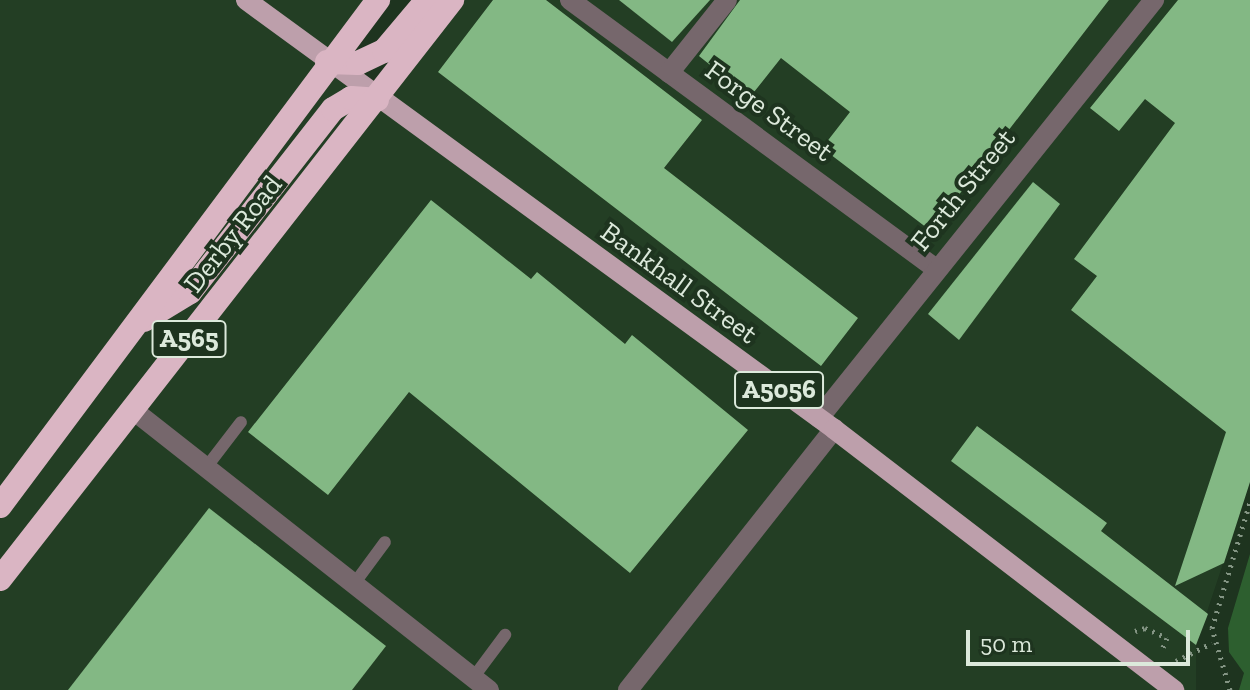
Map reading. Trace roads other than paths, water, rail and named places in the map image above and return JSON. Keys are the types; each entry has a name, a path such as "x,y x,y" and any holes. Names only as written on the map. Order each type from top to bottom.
{"highway":[{"name":"Derby Road","path":"0,506 327,62 378,0"},
{"path":"327,62 358,63 384,51 427,0"},
{"name":"Derby Road","path":"0,579 377,100 452,0"},
{"path":"131,328 190,292 333,109 351,98 377,100"}],"main road":[{"name":"A5056","path":"246,0 377,100"},
{"name":"Bankhall Street","path":"377,100 826,424 1174,690"}],"street":[{"name":"Forge Street","path":"570,0 935,268"},
{"path":"669,73 727,0"},
{"name":"Forth Street","path":"628,690 826,424 935,268 1154,0"},
{"path":"133,410 481,684"}],"lane":[{"path":"205,469 241,422"},
{"path":"354,584 385,542"},
{"path":"481,684 505,635"}]}
